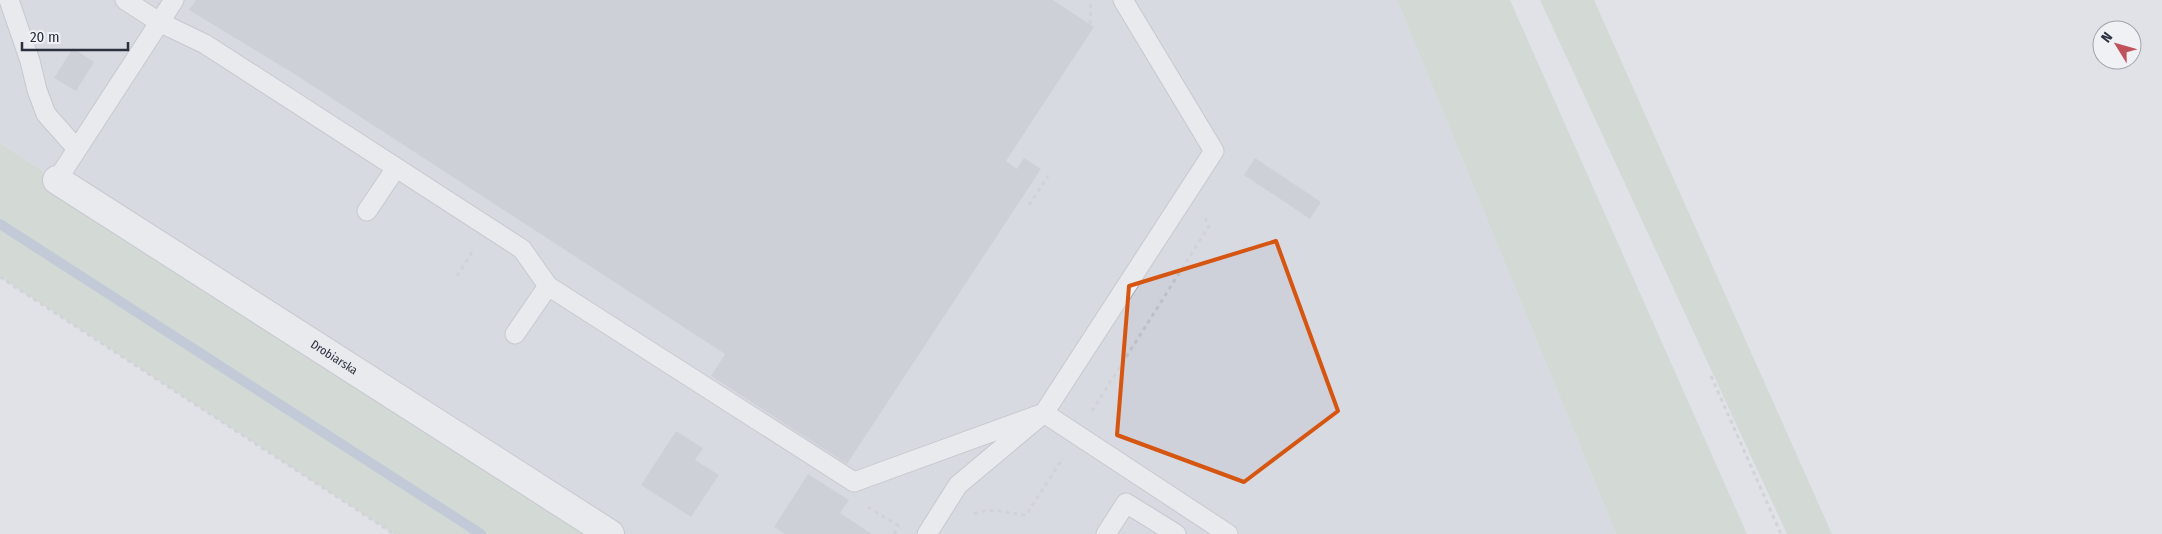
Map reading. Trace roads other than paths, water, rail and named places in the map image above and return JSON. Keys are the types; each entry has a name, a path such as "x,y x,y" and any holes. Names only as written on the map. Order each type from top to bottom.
{"street":[{"name":"Drobiarska","path":"57,180 610,534"}],"lane":[{"path":"9,0 30,61 36,90 46,114 77,149"},
{"path":"125,0 159,22 205,44 522,249 548,286 854,482 1044,413"},
{"path":"57,180 174,0"},
{"path":"927,534 958,486 1044,413 1214,151 1123,0"},
{"path":"367,211 396,168"},
{"path":"515,334 548,286"},
{"path":"1044,413 1228,534"},
{"path":"1106,534 1126,503 1176,534"}],"waterway":[{"path":"0,224 481,534"}]}
